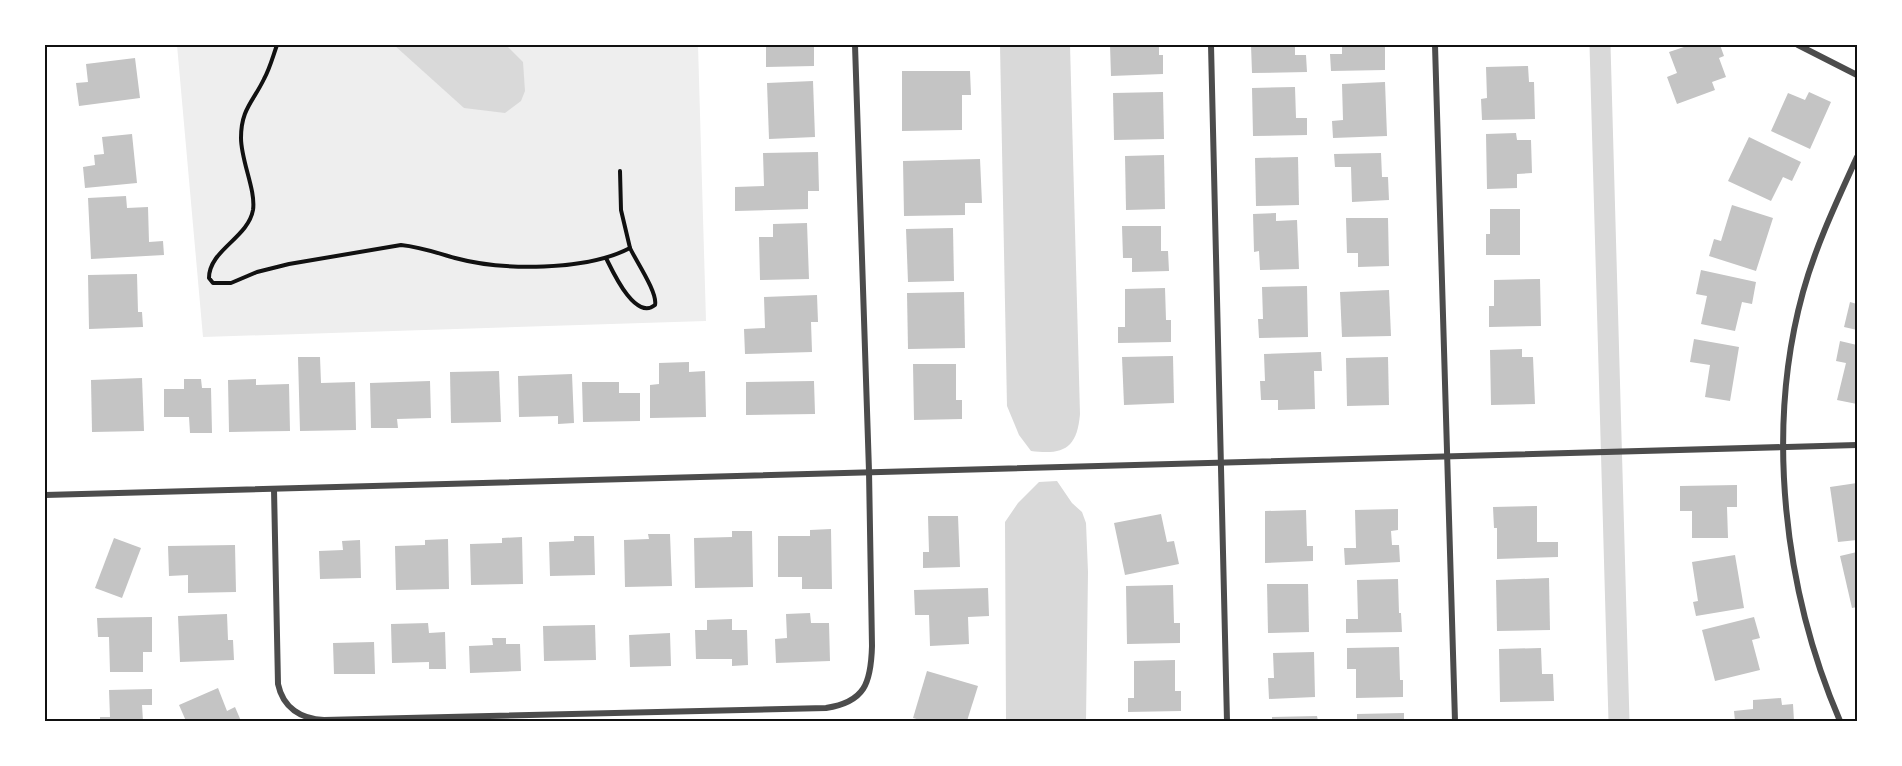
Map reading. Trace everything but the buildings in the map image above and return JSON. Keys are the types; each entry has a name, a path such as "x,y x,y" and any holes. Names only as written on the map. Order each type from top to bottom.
{"street":[{"path":"274,489 278,684 283,699 292,710 308,718 324,720 826,708 851,701 863,690 871,673 872,663 869,471 855,45"},
{"path":"1211,45 1219,463 1227,721"},
{"path":"1435,45 1455,721"},
{"path":"1798,45 1857,75"},
{"path":"1840,721 1815,656 1798,590 1787,513 1784,447 1791,351 1803,292 1820,243 1857,157"},
{"path":"45,495 1857,445"}],"path":[{"path":"278,45 267,74 246,108 242,122 243,157 253,211 237,235 211,263 209,278 213,283 231,283 257,272 289,264 401,245 419,247 480,263 532,267 556,266 606,258 630,248"},
{"path":"606,258 619,283 637,306 645,309 655,305 657,300 655,293 630,248 621,210 620,171"}],"shaded area":[{"path":"177,45 698,45 706,321 203,337"},
{"path":"394,45 506,45 523,62 525,91 521,101 505,113 464,108"},
{"path":"1000,45 1070,45 1080,414 1076,435 1072,442 1052,452 1031,451 1019,435 1007,406"},
{"path":"1057,481 1072,503 1082,512 1086,523 1088,572 1086,721 1006,721 1005,522 1018,503 1039,482"}],"waterway":[{"path":"1600,45 1619,721"}]}
